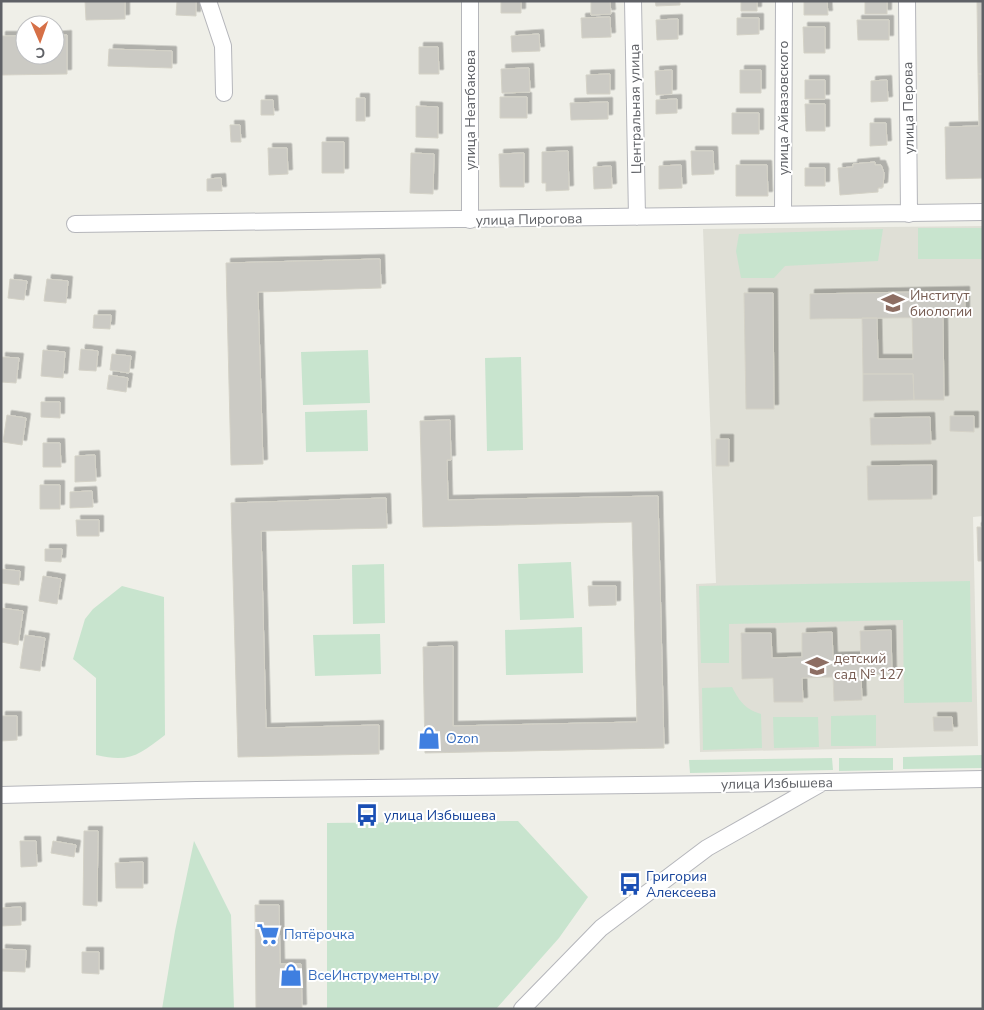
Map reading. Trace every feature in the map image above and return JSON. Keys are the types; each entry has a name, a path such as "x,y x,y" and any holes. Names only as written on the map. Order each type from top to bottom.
{"street":[{"path":"208,1 223,46 224,93"},
{"name":"улица Неатбакова","path":"470,1 470,220"},
{"name":"Центральная улица","path":"634,1 638,217"},
{"name":"улица Айвазовского","path":"783,214 784,1"},
{"name":"улица Перова","path":"907,1 909,214"},
{"name":"улица Пирогова","path":"75,224 983,212"},
{"name":"улица Избышева","path":"1,796 270,788 983,779"},
{"path":"522,1009 601,928 707,848 822,782"}],"shaded area":[{"path":"983,226 983,516 973,517 978,746 700,752 696,584 716,583 703,229"}],"green space":[{"path":"918,228 983,228 983,259 918,259"},
{"path":"883,229 878,261 785,266 774,278 741,278 736,251 739,234"},
{"path":"368,350 370,403 303,405 301,352"},
{"path":"521,357 523,450 487,451 485,358"},
{"path":"367,410 368,451 306,452 305,412"},
{"path":"571,562 574,618 520,620 518,564"},
{"path":"384,564 385,623 353,624 352,565"},
{"path":"970,581 972,702 904,703 903,620 729,624 729,663 701,663 699,586"},
{"path":"122,586 164,597 165,735 134,756 117,758 96,755 96,678 73,659 85,619 93,609"},
{"path":"582,627 583,673 506,675 505,630"},
{"path":"380,634 381,674 315,676 313,635"},
{"path":"732,687 744,704 751,710 761,714 762,748 703,750 702,688"},
{"path":"876,715 876,746 831,746 831,716"},
{"path":"773,717 818,717 819,747 774,748"},
{"path":"983,755 983,768 903,769 903,757"},
{"path":"832,758 833,770 690,773 689,760"},
{"path":"839,758 893,758 893,770 839,771"},
{"path":"518,821 588,897 559,938 496,1009 327,1009 327,823"},
{"path":"194,841 231,915 234,1009 162,1009 175,931"}],"building":[{"path":"85,1 125,1 125,19 86,20"},
{"path":"177,1 196,1 196,16 176,15"},
{"path":"501,1 521,1 521,13 501,13"},
{"path":"591,1 610,1 611,14 591,15"},
{"path":"655,1 680,1 680,5 656,6"},
{"path":"741,1 757,1 757,11 741,11"},
{"path":"804,1 827,1 828,15 804,15"},
{"path":"865,1 887,1 887,14 865,14"},
{"path":"977,1 983,1 983,74 978,74"},
{"path":"610,17 611,37 582,38 581,18"},
{"path":"737,18 759,18 759,34 737,35"},
{"path":"678,19 678,39 657,40 656,20"},
{"path":"857,20 889,20 889,40 858,40"},
{"path":"803,27 825,27 825,53 804,53"},
{"path":"539,34 540,51 512,52 511,36"},
{"path":"65,35 67,35 67,74 1,75 1,36 15,36 15,65 65,65"},
{"path":"419,47 438,47 439,74 419,74"},
{"path":"109,49 172,51 172,68 108,66"},
{"path":"529,68 530,92 502,93 501,69"},
{"path":"672,70 672,94 656,95 655,71"},
{"path":"740,70 761,70 761,93 740,93"},
{"path":"610,74 610,94 587,94 586,75"},
{"path":"978,74 983,74 983,178 946,179 945,127 979,126"},
{"path":"805,80 825,80 825,99 805,99"},
{"path":"887,80 888,101 871,102 871,81"},
{"path":"500,97 527,97 527,118 500,118"},
{"path":"356,98 365,98 365,121 356,121"},
{"path":"677,99 677,113 656,114 656,100"},
{"path":"261,100 273,100 274,115 261,115"},
{"path":"608,102 608,119 571,120 570,103"},
{"path":"805,104 825,104 825,131 806,131"},
{"path":"416,106 438,107 438,138 416,137"},
{"path":"732,113 759,113 759,134 732,134"},
{"path":"870,123 886,123 887,145 870,146"},
{"path":"230,125 240,125 241,142 231,142"},
{"path":"322,142 344,142 344,173 322,173"},
{"path":"268,148 287,148 288,174 269,175"},
{"path":"568,151 569,190 546,191 546,183 542,183 542,152"},
{"path":"691,151 713,151 714,174 692,175"},
{"path":"411,153 434,154 433,194 410,193"},
{"path":"524,153 524,187 500,187 499,154"},
{"path":"875,162 875,165 881,165 884,173 883,187 878,188 878,192 840,195 838,168 853,167 853,164"},
{"path":"681,165 682,188 659,189 659,166"},
{"path":"736,165 767,165 768,196 736,196"},
{"path":"611,166 612,188 594,189 593,167"},
{"path":"805,168 825,168 825,186 805,186"},
{"path":"221,178 222,191 207,191 207,179"},
{"path":"380,259 381,288 258,292 263,464 231,465 226,263"},
{"path":"10,279 27,281 24,300 8,298"},
{"path":"47,279 68,281 66,303 44,301"},
{"path":"965,291 965,317 810,319 810,294"},
{"path":"744,293 773,293 774,409 746,409"},
{"path":"94,315 111,315 110,329 93,328"},
{"path":"943,317 944,400 914,400 913,374 863,374 862,318 877,318 878,359 913,359 912,318"},
{"path":"81,349 98,351 96,371 79,370"},
{"path":"43,350 65,352 63,378 41,376"},
{"path":"112,354 131,356 129,373 110,370"},
{"path":"1,357 19,358 16,383 1,382"},
{"path":"863,374 913,374 914,400 863,401"},
{"path":"109,375 128,378 126,392 107,389"},
{"path":"41,402 60,402 60,418 41,417"},
{"path":"7,415 26,418 22,445 3,442"},
{"path":"950,416 974,416 974,432 950,431"},
{"path":"930,417 931,444 871,445 870,418"},
{"path":"450,420 451,460 447,460 448,500 658,496 664,748 425,753 423,647 453,646 453,726 637,722 632,522 423,527 420,421"},
{"path":"716,439 729,439 729,466 716,466"},
{"path":"43,443 60,443 61,467 43,467"},
{"path":"95,455 96,481 75,482 75,456"},
{"path":"932,465 932,499 868,500 867,466"},
{"path":"40,485 60,485 60,509 40,509"},
{"path":"92,491 93,507 70,508 70,492"},
{"path":"386,498 387,528 261,531 266,728 379,725 379,754 238,757 231,503"},
{"path":"76,520 99,520 99,536 77,536"},
{"path":"977,527 983,527 983,561 978,561"},
{"path":"45,549 62,549 61,562 45,561"},
{"path":"1,569 20,571 19,585 1,583"},
{"path":"43,576 61,579 57,604 39,601"},
{"path":"588,586 616,586 616,605 589,606"},
{"path":"1,608 23,611 18,645 1,642"},
{"name":"детский сад № 127","path":"891,630 892,674 861,675 862,700 834,701 833,677 802,678 803,702 774,702 773,678 742,679 741,633 771,633 772,658 802,657 802,633 832,632 833,657 861,656 860,631"},
{"path":"25,635 45,638 40,671 20,668"},
{"path":"1,716 17,716 17,740 1,741"},
{"path":"933,717 952,717 953,731 934,731"},
{"path":"84,831 98,831 97,906 83,905"},
{"path":"20,841 36,841 37,866 21,867"},
{"path":"53,841 76,845 74,857 51,853"},
{"path":"143,862 143,888 116,888 115,863"},
{"name":"Пятёрочка","path":"255,905 279,905 280,964 301,964 302,1009 256,1009"},
{"path":"21,907 21,925 1,926 1,908"},
{"path":"1,949 26,950 25,972 1,971"},
{"path":"82,952 99,952 99,974 82,973"}],"place":[{"name":"Институт биологии","path":"893,303"},
{"name":"детский сад № 127","path":"817,666"},
{"name":"Ozon","path":"429,738"},
{"name":"улица Избышева","path":"367,815"},
{"name":"Григория Алексеева","path":"630,884"},
{"name":"Пятёрочка","path":"268,934"},
{"name":"ВсеИнструменты.ру","path":"291,975"}]}
